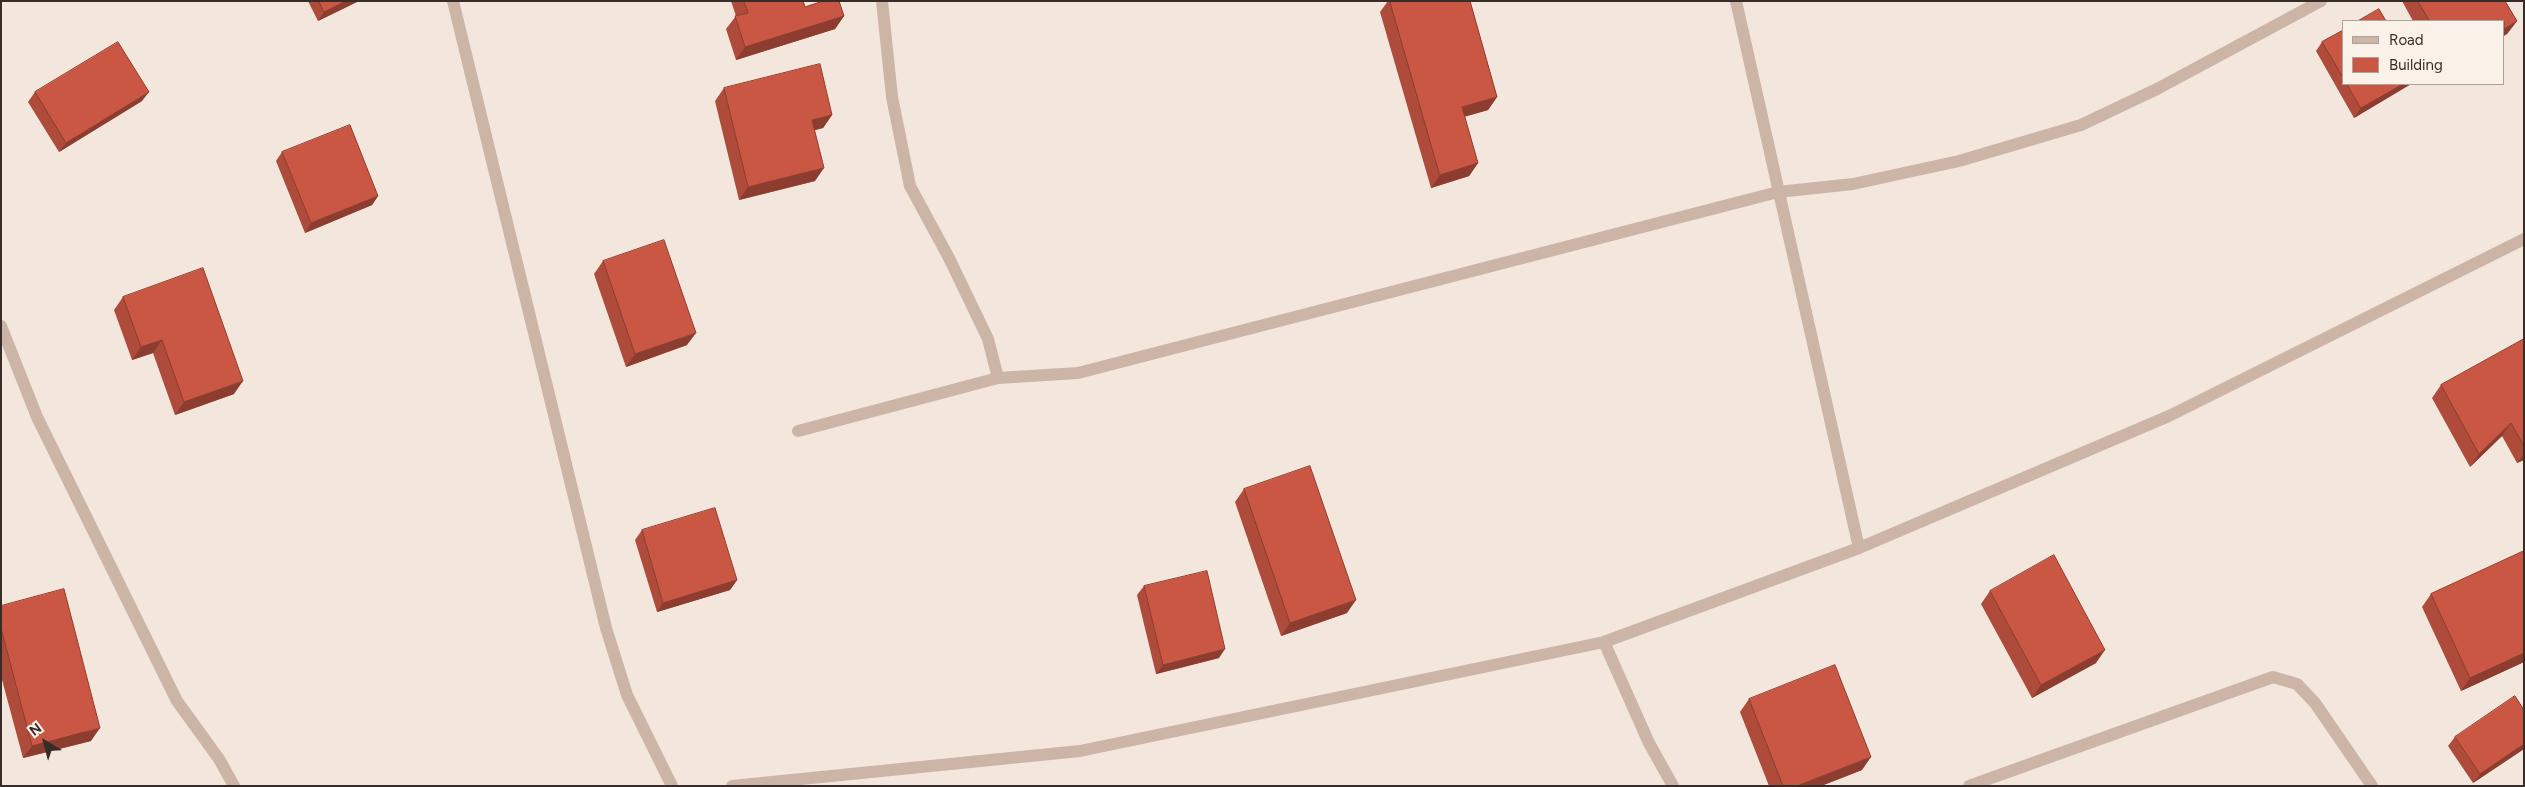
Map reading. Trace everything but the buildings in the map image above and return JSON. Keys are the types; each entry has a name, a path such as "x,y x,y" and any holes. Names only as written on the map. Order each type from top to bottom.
{"street":[{"path":"453,1 606,628 627,695 672,786"},
{"path":"882,1 892,97 910,186 949,258 988,339 998,378"},
{"path":"1736,1 1859,548"},
{"path":"798,431 998,378 1078,373 1778,192 1853,184 1959,161 2081,124 2157,89 2321,1"},
{"path":"732,786 1080,751 1604,642 1859,548 2169,416 2524,238"},
{"path":"1,326 37,416 177,701 219,759 234,786"},
{"path":"1604,642 1649,743 1673,786"},
{"path":"1969,786 2272,677 2297,684 2315,702 2372,786"}]}
